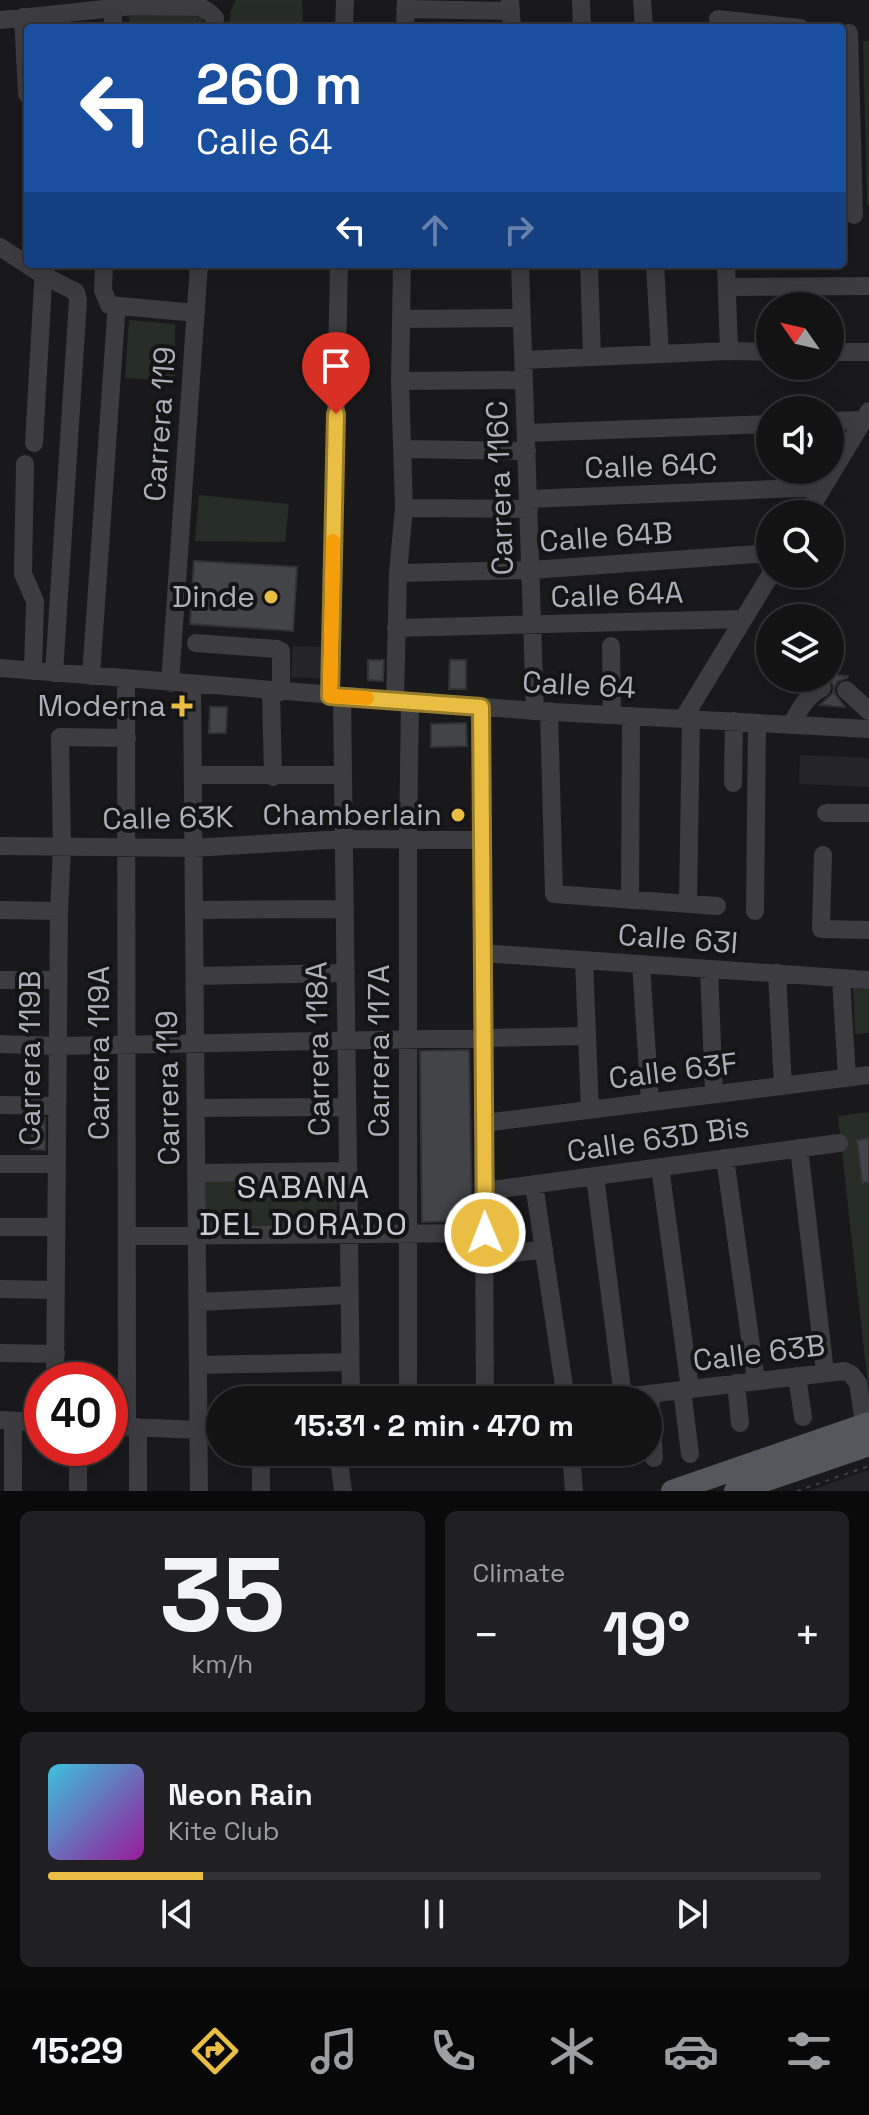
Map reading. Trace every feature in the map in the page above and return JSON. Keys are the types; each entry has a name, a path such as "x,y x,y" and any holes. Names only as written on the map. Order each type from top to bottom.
{"main road":[{"path":"672,1491 868,1441"},
{"path":"735,1491 868,1441"}],"street":[{"path":"344,24 345,0"},
{"path":"581,0 582,24"},
{"path":"642,0 644,24"},
{"path":"0,20 88,4 150,3 200,7 211,20"},
{"path":"405,12 511,13"},
{"path":"717,16 769,24"},
{"path":"23,17 24,36"},
{"path":"855,214 846,33 869,35"},
{"path":"0,247 24,259"},
{"path":"91,676 113,310 103,290 104,268"},
{"name":"Carrera 119","path":"170,683 199,382 199,268"},
{"name":"Carrera 118A","path":"339,268 336,696 343,775 351,1386"},
{"name":"Carrera 117A","path":"402,268 400,381 404,508 396,628 408,839 408,1386"},
{"name":"Carrera 116C","path":"520,268 533,626 554,894 630,900"},
{"path":"589,268 592,357"},
{"path":"655,268 660,354"},
{"path":"726,268 729,351"},
{"path":"34,443 44,269"},
{"path":"44,269 76,292 78,300 54,673"},
{"path":"727,287 869,286"},
{"path":"113,310 200,322"},
{"path":"401,319 522,318"},
{"path":"523,360 756,352"},
{"path":"844,352 869,352"},
{"path":"400,381 524,380"},
{"path":"844,419 866,416"},
{"path":"815,500 866,416"},
{"path":"403,449 756,425"},
{"path":"25,464 23,574 35,601 33,671"},
{"name":"Calle 64C","path":"404,508 823,487"},
{"name":"Calle 64B","path":"398,573 531,570 756,554"},
{"path":"688,904 687,719 762,588"},
{"name":"Calle 64A","path":"396,628 743,619"},
{"path":"196,643 281,651 273,777"},
{"path":"611,646 612,715"},
{"name":"Calle 64","path":"0,668 481,707 869,729"},
{"name":"Carrera 119A","path":"126,679 126,1362"},
{"name":"Carrera 119","path":"192,685 199,1491"},
{"path":"846,690 869,711"},
{"path":"791,725 814,692"},
{"path":"481,707 485,1386"},
{"path":"631,716 630,900 717,906"},
{"path":"733,783 734,721"},
{"path":"755,911 757,723"},
{"name":"Carrera 119B","path":"56,1362 62,848 60,737 127,738"},
{"path":"193,775 343,775"},
{"path":"826,813 869,813"},
{"name":"Calle 63K","path":"0,846 193,848 344,839 482,840"},
{"path":"823,855 821,929 869,930"},
{"path":"194,910 345,909"},
{"path":"0,910 59,911"},
{"name":"Calle 63I","path":"482,953 869,980"},
{"path":"584,960 590,1110"},
{"path":"641,964 650,1102"},
{"path":"709,969 714,1094"},
{"path":"195,976 346,973"},
{"path":"777,973 783,1086"},
{"path":"841,978 847,1078"},
{"path":"0,980 58,980"},
{"path":"0,1044 58,1046 587,1036"},
{"name":"Calle 63F","path":"484,1123 869,1075"},
{"path":"0,1105 57,1106"},
{"path":"196,1108 347,1107"},
{"name":"Calle 63D Bis","path":"485,1191 839,1143"},
{"path":"799,1148 825,1372"},
{"path":"725,1158 756,1381"},
{"path":"0,1164 57,1164"},
{"path":"660,1167 686,1389 690,1454"},
{"path":"197,1173 348,1171"},
{"path":"595,1176 622,1386"},
{"path":"534,1184 564,1386"},
{"path":"0,1227 56,1227"},
{"path":"127,1236 485,1233"},
{"path":"485,1257 544,1249"},
{"path":"0,1289 56,1290"},
{"path":"198,1302 349,1295"},
{"path":"0,1353 56,1354"},
{"path":"198,1365 350,1362"},
{"name":"Calle 63B","path":"662,1392 844,1371 855,1378 860,1389 868,1441"},
{"path":"797,1376 803,1417"},
{"path":"736,1383 740,1423"},
{"path":"6,1420 13,1491"},
{"path":"128,1426 206,1430"},
{"name":"Carrera 119A","path":"128,1441 138,1491"},
{"path":"78,1466 78,1491"},
{"path":"261,1466 261,1491"},
{"path":"340,1466 343,1491"},
{"path":"572,1466 574,1491"}],"path":[{"path":"797,1491 868,1441"}],"shaded area":[{"path":"236,0 302,0 303,24 229,24"},
{"path":"129,12 203,17 202,24 129,24"},
{"path":"863,41 869,41 869,206 867,205"},
{"path":"129,320 175,324 175,381 125,378"},
{"path":"199,495 289,504 285,542 195,541"},
{"path":"293,646 329,647 327,679 291,677"},
{"path":"800,755 869,758 869,787 799,784"},
{"path":"853,988 869,989 869,1033 855,1034"},
{"path":"869,1112 869,1395 838,1116"},
{"path":"337,1174 337,1230 201,1232 201,1176"},
{"path":"869,1470 869,1491 809,1491"}],"building":[{"path":"194,561 297,567 293,631 190,624"},
{"path":"368,660 384,660 383,681 368,680"},
{"path":"450,660 466,660 466,689 449,689"},
{"path":"835,692 845,707 820,705"},
{"path":"210,707 227,707 226,733 209,733"},
{"path":"466,723 467,746 431,747 431,724"},
{"path":"469,1050 472,1221 422,1222 420,1051"},
{"path":"32,1118 45,1118 45,1150 31,1149"},
{"path":"869,1138 869,1182 862,1183 857,1140"}],"slow traffic":[{"path":"333,541 330,696 367,698"}],"place":[{"name":"Dinde","path":"271,597"},
{"name":"Moderna","path":"182,706"},
{"name":"Chamberlain","path":"458,815"}],"district":[{"name":"SABANA DEL DORADO","path":"304,1206"}],"route":[{"path":"336,414 330,696 481,707 485,1233"}]}
